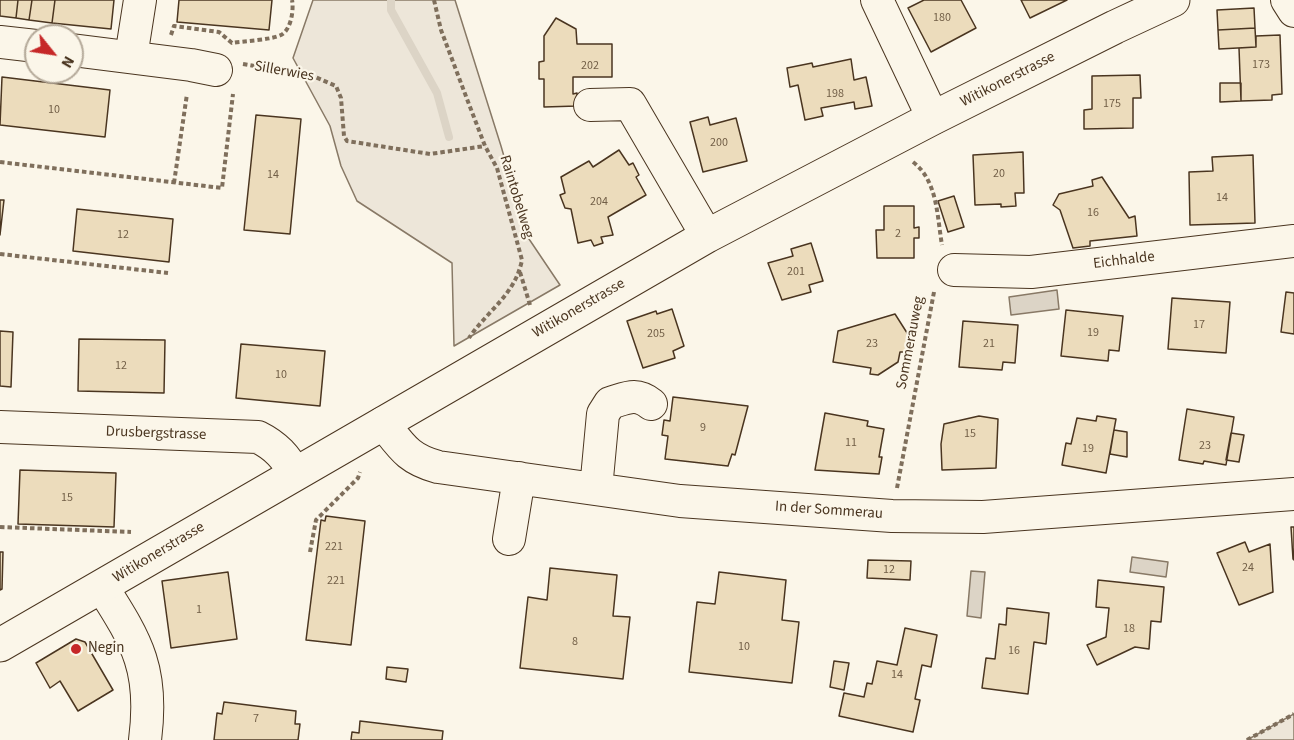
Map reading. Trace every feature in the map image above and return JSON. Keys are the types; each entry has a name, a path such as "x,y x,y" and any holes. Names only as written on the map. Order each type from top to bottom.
{"main road":[{"name":"Witikonerstrasse","path":"0,645 707,236 933,118 1173,0"}],"street":[{"path":"130,57 140,0"},
{"path":"877,0 933,118"},
{"path":"1287,0 1294,11"},
{"path":"0,42 24,45"},
{"path":"84,51 202,65"},
{"path":"590,105 630,104 707,236"},
{"name":"Eichhalde","path":"954,270 1031,272 1294,241"},
{"path":"596,489 603,414 606,409 610,404 631,397 643,397 651,404"},
{"name":"In der Sommerau","path":"383,423 404,450 420,462 438,467 680,501 892,516 983,517 1294,494"},
{"name":"Drusbergstrasse","path":"0,427 258,437 283,454 295,474"},
{"path":"509,538 519,478"},
{"path":"102,587 129,628 140,655 148,684 149,698 146,740"}],"path":[{"path":"0,162 222,188 202,65 174,26 219,32 232,43 281,35 288,28 293,8 292,0"},
{"name":"Raintobelweg","path":"434,0 441,30 486,146 497,168 522,260 520,271 531,309"},
{"path":"174,183 202,65"},
{"name":"Sillerwies","path":"202,65 313,76 326,80 336,86 341,98 344,136 347,141 430,154 486,146"},
{"path":"911,161 930,180 943,249 954,270"},
{"path":"0,254 168,273"},
{"name":"Sommerauweg","path":"892,516 935,286 954,270"},
{"path":"467,340 512,289 520,271"},
{"path":"310,552 316,520 358,478"},
{"path":"0,527 132,532 139,528"},
{"path":"1248,740 1294,714"}],"shaded area":[{"path":"313,0 455,0 527,236 560,285 454,346 452,263 357,201 341,166 330,126 293,58"},
{"path":"1057,290 1059,309 1011,315 1009,297"},
{"path":"1132,557 1168,562 1166,577 1130,572"},
{"path":"971,571 985,572 981,618 967,616"},
{"path":"1294,714 1294,740 1247,740"}],"building":[{"path":"0,0 18,0 16,18 0,16"},
{"path":"18,0 32,0 29,20 16,18"},
{"path":"32,0 55,0 52,23 29,20"},
{"path":"55,0 114,0 111,29 84,26 84,24 52,23"},
{"path":"179,0 272,0 269,30 177,22"},
{"path":"924,0 961,0 976,28 931,52 908,8"},
{"path":"1021,0 1067,0 1030,18"},
{"path":"1254,8 1255,28 1218,30 1217,10"},
{"path":"556,18 576,29 577,44 612,44 612,77 573,77 573,94 577,93 577,106 544,107 544,79 539,79 539,62 544,61 544,36"},
{"path":"1255,28 1256,47 1219,49 1218,30"},
{"path":"1280,35 1282,94 1272,95 1272,100 1241,101 1239,48 1256,47 1256,36"},
{"path":"851,59 854,80 866,77 872,106 855,109 854,102 821,108 823,116 805,120 798,85 790,87 787,68 812,63 813,67"},
{"path":"1140,75 1141,98 1133,98 1133,128 1084,129 1084,110 1092,109 1092,76"},
{"path":"2,77 24,80 24,84 60,84 110,90 105,137 0,125"},
{"path":"1220,83 1241,83 1241,101 1220,102"},
{"path":"256,115 301,119 290,234 244,230"},
{"path":"708,117 710,125 736,118 747,161 703,172 690,122"},
{"path":"619,150 629,165 633,163 639,175 636,177 646,195 608,217 613,235 601,237 603,243 594,246 591,240 578,243 571,209 565,208 560,195 565,193 561,177 589,161 593,167"},
{"path":"1023,152 1024,193 1015,193 1016,206 975,205 973,155"},
{"path":"1253,155 1255,223 1190,225 1189,172 1213,171 1212,157"},
{"path":"1102,177 1129,218 1135,216 1137,236 1090,241 1090,246 1073,248 1060,210 1053,205 1059,194 1093,186 1092,180"},
{"path":"954,196 964,227 948,232 938,201"},
{"path":"0,200 4,200 0,235"},
{"path":"884,206 914,206 914,228 919,227 919,238 914,238 914,258 877,258 876,230 884,230"},
{"path":"77,209 173,219 169,262 73,251"},
{"path":"811,243 823,281 809,285 811,292 782,300 768,263 793,256 791,249"},
{"path":"1286,292 1294,293 1294,334 1281,332"},
{"path":"1172,298 1230,302 1226,353 1168,349"},
{"path":"672,309 684,346 673,351 675,358 643,368 627,321 656,311 657,314"},
{"path":"1066,310 1123,316 1119,351 1109,350 1108,361 1061,356"},
{"path":"895,314 909,336 906,352 900,352 898,362 878,375 870,374 871,368 833,362 838,331"},
{"path":"963,321 1018,325 1015,363 1003,362 1002,370 959,367"},
{"path":"0,331 13,332 11,387 0,386"},
{"path":"79,339 165,340 164,393 78,391"},
{"path":"241,344 325,351 320,406 236,398"},
{"path":"673,397 748,406 735,455 732,454 728,466 665,459 668,436 662,435 664,420 670,421"},
{"path":"1187,409 1234,417 1226,465 1179,460"},
{"path":"825,413 868,421 867,426 884,429 879,457 882,457 879,474 815,470"},
{"path":"979,416 998,419 996,468 942,470 941,444 944,424"},
{"path":"1097,416 1116,419 1106,473 1062,465 1066,443 1071,444 1077,418 1096,421"},
{"path":"1114,430 1127,432 1127,457 1110,454"},
{"path":"1231,433 1244,435 1239,462 1226,460"},
{"path":"20,470 116,473 114,527 18,524"},
{"path":"326,516 365,521 351,645 306,640 321,520 325,521"},
{"path":"1291,527 1294,527 1294,560 1293,559"},
{"path":"1245,542 1249,552 1270,544 1273,592 1239,605 1217,553"},
{"path":"0,552 3,552 2,589 0,590"},
{"path":"868,560 911,561 910,580 867,578"},
{"path":"550,568 617,575 613,616 630,617 623,679 520,668 528,597 547,600"},
{"path":"228,572 237,639 171,648 162,581"},
{"path":"719,572 786,580 782,620 799,622 792,683 689,672 697,602 715,604"},
{"path":"1098,580 1164,587 1161,622 1151,621 1149,649 1135,647 1097,665 1087,645 1106,637 1109,608 1096,607"},
{"path":"1007,608 1049,613 1046,644 1034,642 1028,694 982,688 986,658 995,659 999,624 1006,625"},
{"path":"905,628 937,635 931,667 922,665 915,699 920,700 913,732 839,716 844,693 864,697 867,683 872,684 877,661 897,665"},
{"path":"76,639 85,642 113,690 78,711 60,681 50,688 36,663"},
{"path":"834,661 849,663 844,690 830,687"},
{"path":"387,667 408,669 406,682 386,679"},
{"path":"224,702 296,711 295,724 300,724 298,740 214,740 217,713 222,714"},
{"path":"360,721 443,731 442,740 351,740 352,732 359,733"}],"waterway":[{"path":"391,0 391,10 437,93 449,137"}],"place":[{"name":"Negin","path":"76,649"}]}
